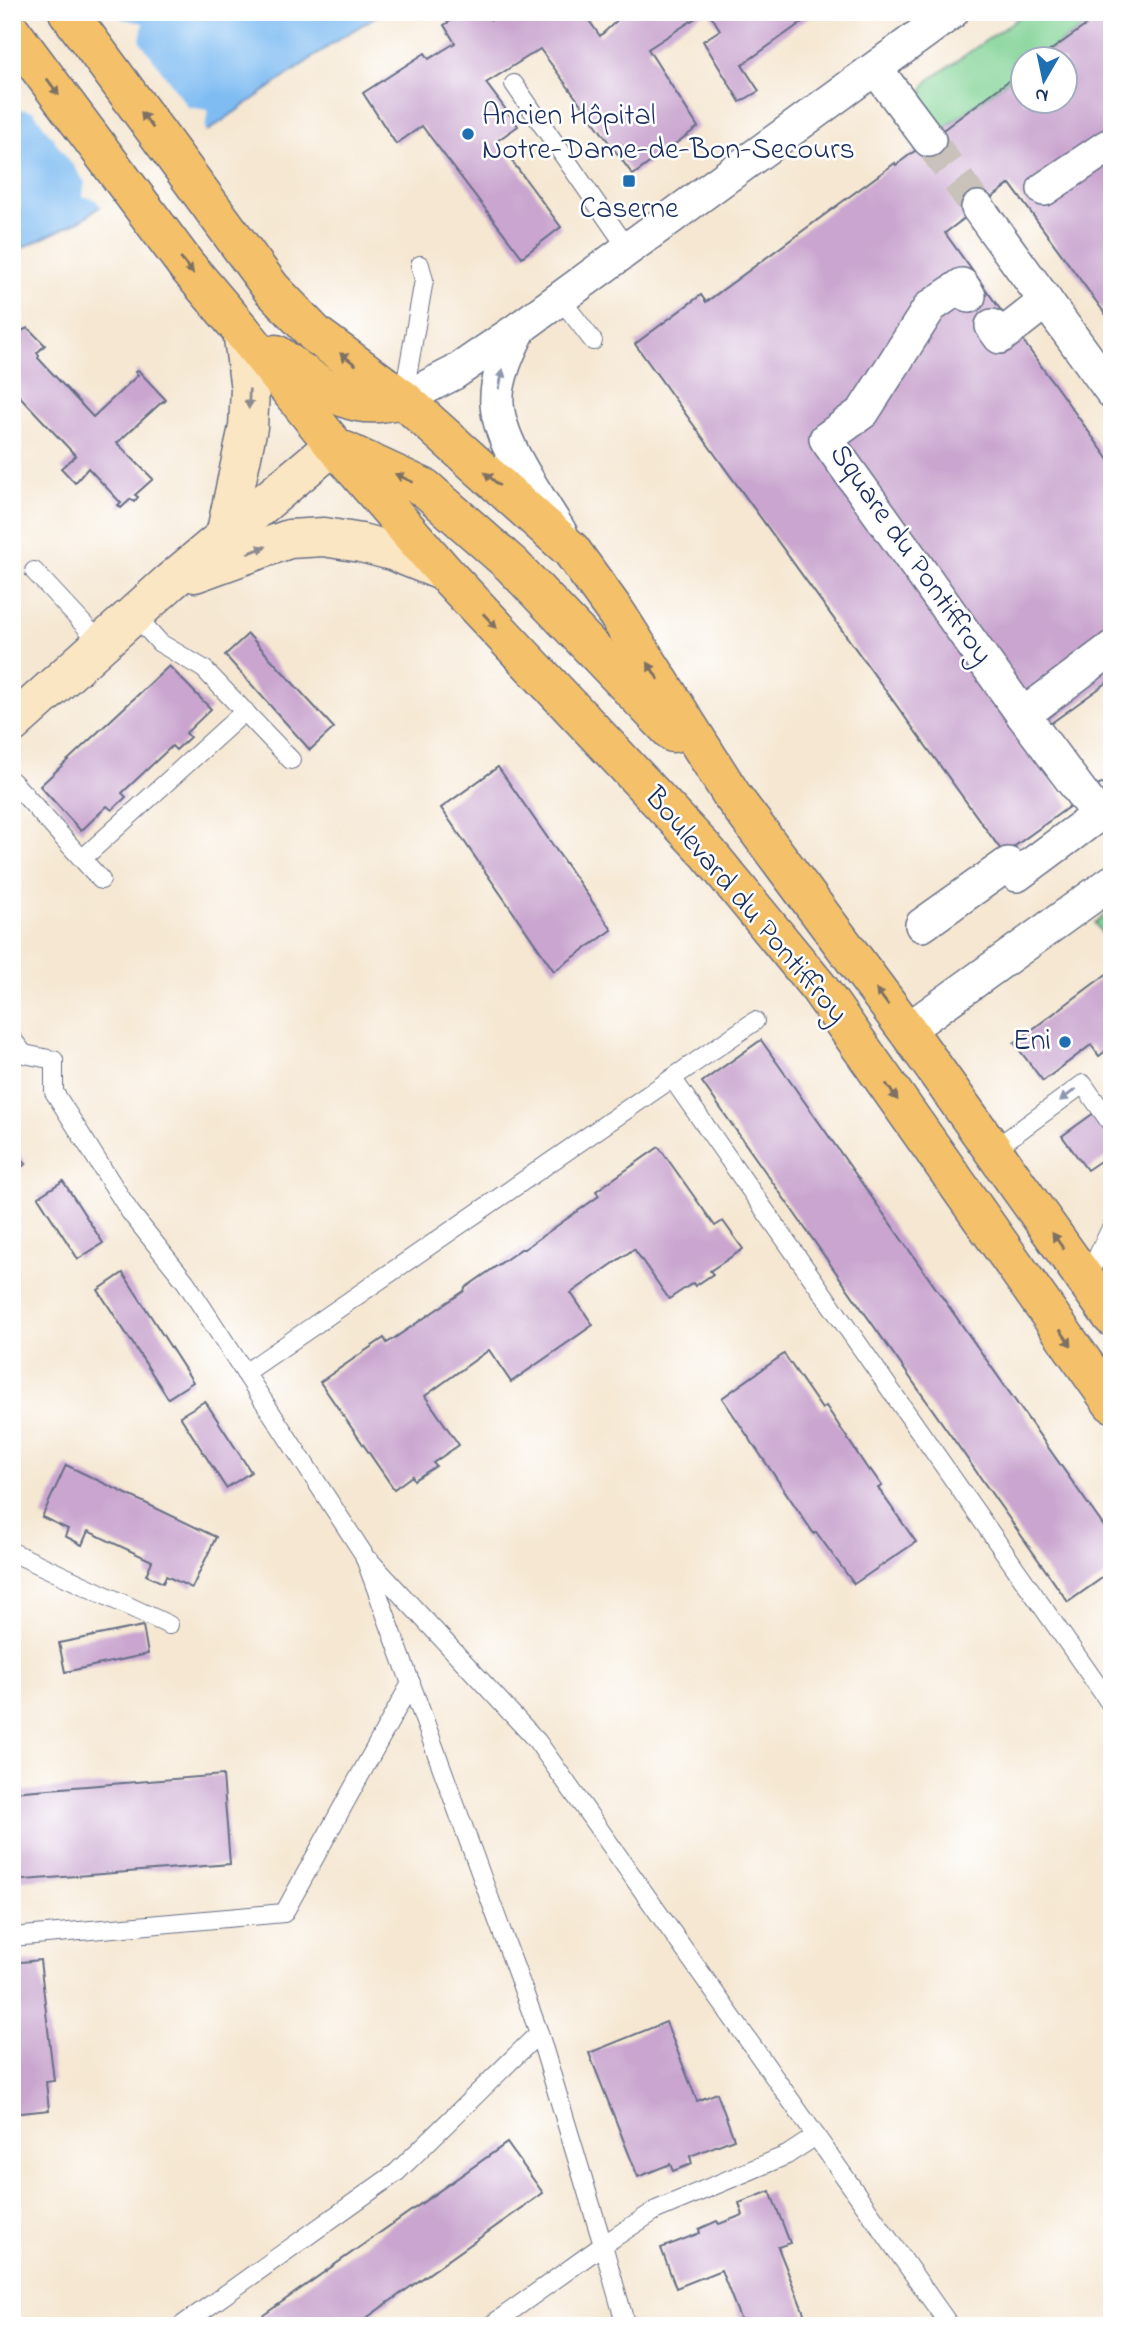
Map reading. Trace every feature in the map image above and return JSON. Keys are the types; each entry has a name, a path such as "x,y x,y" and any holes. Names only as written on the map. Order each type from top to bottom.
{"main road":[{"name":"Boulevard du Pontiffroy","path":"68,12 271,288 315,334 403,399 571,550 617,614 733,797 907,1030 1112,1317"},
{"name":"Boulevard du Pontiffroy","path":"12,32 186,265 334,445 444,572 709,854 819,988 1112,1403"},
{"name":"Boulevard du Pontiffroy","path":"242,331 309,377 356,402 380,403 403,399"},
{"path":"225,536 248,427 250,389 242,331"},
{"path":"12,724 170,582 334,445 403,399"},
{"name":"Boulevard du Pontiffroy","path":"334,445 425,488 512,565 733,797"},
{"path":"170,582 289,539 305,537 361,542 444,572"}],"street":[{"path":"403,399 454,373 521,327 952,12"},
{"path":"876,69 929,140"},
{"path":"1044,189 1108,146 1112,151"},
{"path":"978,208 1112,392"},
{"name":"Square du Pontiffroy","path":"922,925 1008,864 1017,876 1098,815 1023,715 826,439 863,412 930,307 962,285 970,296"},
{"path":"992,326 1000,337 1046,301"},
{"path":"521,327 505,356 496,402 504,436 571,550"},
{"path":"1023,715 1112,648"},
{"path":"907,1030 1112,882"}],"lane":[{"path":"514,84 628,249"},
{"path":"403,399 424,280 420,265"},
{"path":"561,298 593,341"},
{"path":"34,571 101,643"},
{"path":"134,614 160,643 204,669 291,760"},
{"path":"82,859 245,711"},
{"path":"12,781 101,880"},
{"path":"245,1373 755,1021"},
{"path":"12,1039 24,1054 54,1060 54,1092 130,1212 185,1281 363,1553 537,1741 950,2326"},
{"path":"672,1078 1112,1706"},
{"path":"993,1150 1083,1084 1112,1125"},
{"path":"1086,1280 1112,1226"},
{"path":"12,1552 169,1625"},
{"path":"363,1553 539,2033 626,2326"},
{"path":"12,1937 284,1913 411,1683"},
{"path":"181,2326 397,2172 539,2033"},
{"path":"490,2326 656,2210 787,2155 816,2136"}],"green space":[{"path":"1027,12 1105,12 1056,46 1009,46 1009,80 938,133 922,101 928,81"},
{"path":"1112,910 1112,949 1095,923"}],"water":[{"path":"64,12 383,12 339,39 81,220 12,253 12,44"}],"pier":[{"path":"57,12 117,12 122,19 143,23 140,41 188,107 208,110 205,129 209,135 103,209 96,200 83,196 85,182 33,111 18,109 19,94 12,88 12,39"}],"building":[{"name":"Ancien Hôpital Notre-Dame-de-Bon-Secours","path":"466,12 486,12 491,20 504,12 598,12 588,19 600,36 622,16 620,12 705,12 648,49 698,127 633,175 540,49 486,83 518,126 497,141 561,227 522,257 422,126 396,144 363,93 425,53 429,59 455,43 444,25"},
{"path":"709,12 816,12 742,65 759,91 740,102 703,41 720,30"},
{"path":"1105,12 1112,12 1112,323 1010,184 945,233 1112,464 1112,679 1025,742 1070,806 1004,854 635,344 701,295 706,302 1009,80 1009,116 1078,116 1078,46 1057,46"},
{"path":"28,328 45,345 37,353 38,358 93,417 138,375 135,372 138,370 166,400 117,443 153,479 135,495 138,497 134,502 131,499 121,508 118,505 121,503 88,468 75,483 61,468 76,456 12,388 12,335"},
{"path":"248,634 334,728 310,750 225,655"},
{"path":"169,666 211,709 186,733 190,737 176,750 172,746 122,793 126,797 112,810 107,806 81,831 40,786"},
{"path":"498,767 612,930 554,971 441,808"},
{"path":"1102,783 1112,796 1112,812 1093,790"},
{"path":"1112,970 1112,1046 1099,1056 1091,1045 1043,1081 1014,1043"},
{"path":"761,1040 1112,1538 1112,1571 1068,1602 702,1082"},
{"path":"1112,1100 1112,1153 1087,1170 1062,1136"},
{"path":"12,1145 26,1164 12,1173"},
{"path":"659,1147 715,1226 723,1221 743,1249 710,1271 713,1274 669,1299 634,1249 571,1293 593,1325 511,1382 489,1350 425,1396 459,1445 433,1463 436,1466 414,1480 412,1476 394,1489 320,1382 384,1338 387,1343 464,1291 599,1196 596,1191"},
{"path":"63,1181 103,1243 78,1259 38,1197"},
{"path":"123,1273 193,1382 168,1398 98,1290"},
{"path":"784,1354 822,1409 826,1406 882,1486 878,1488 916,1542 854,1584 816,1532 814,1534 722,1398"},
{"path":"205,1401 251,1472 226,1488 180,1416"},
{"path":"66,1465 216,1537 192,1588 166,1576 163,1583 146,1575 152,1561 88,1531 82,1545 65,1536 68,1529 42,1517"},
{"path":"143,1626 148,1654 65,1672 59,1643"},
{"path":"223,1775 230,1864 12,1881 12,1792"},
{"path":"40,1960 54,2081 46,2082 49,2110 12,2114 12,1963"},
{"path":"666,2022 697,2101 717,2093 734,2139 690,2156 692,2164 673,2171 670,2164 638,2177 589,2053"},
{"path":"507,2143 543,2193 355,2326 248,2326"},
{"path":"770,2191 790,2243 778,2247 809,2326 743,2326 721,2270 676,2288 661,2248 700,2233 699,2229 717,2221 719,2224 743,2215 739,2203"}],"tunnel":[{"path":"929,140 978,208"}],"place":[{"name":"Ancien Hôpital Notre-Dame-de-Bon-Secours","path":"468,134"},
{"name":"Caserne","path":"629,181"},
{"name":"Eni","path":"1065,1042"}]}
